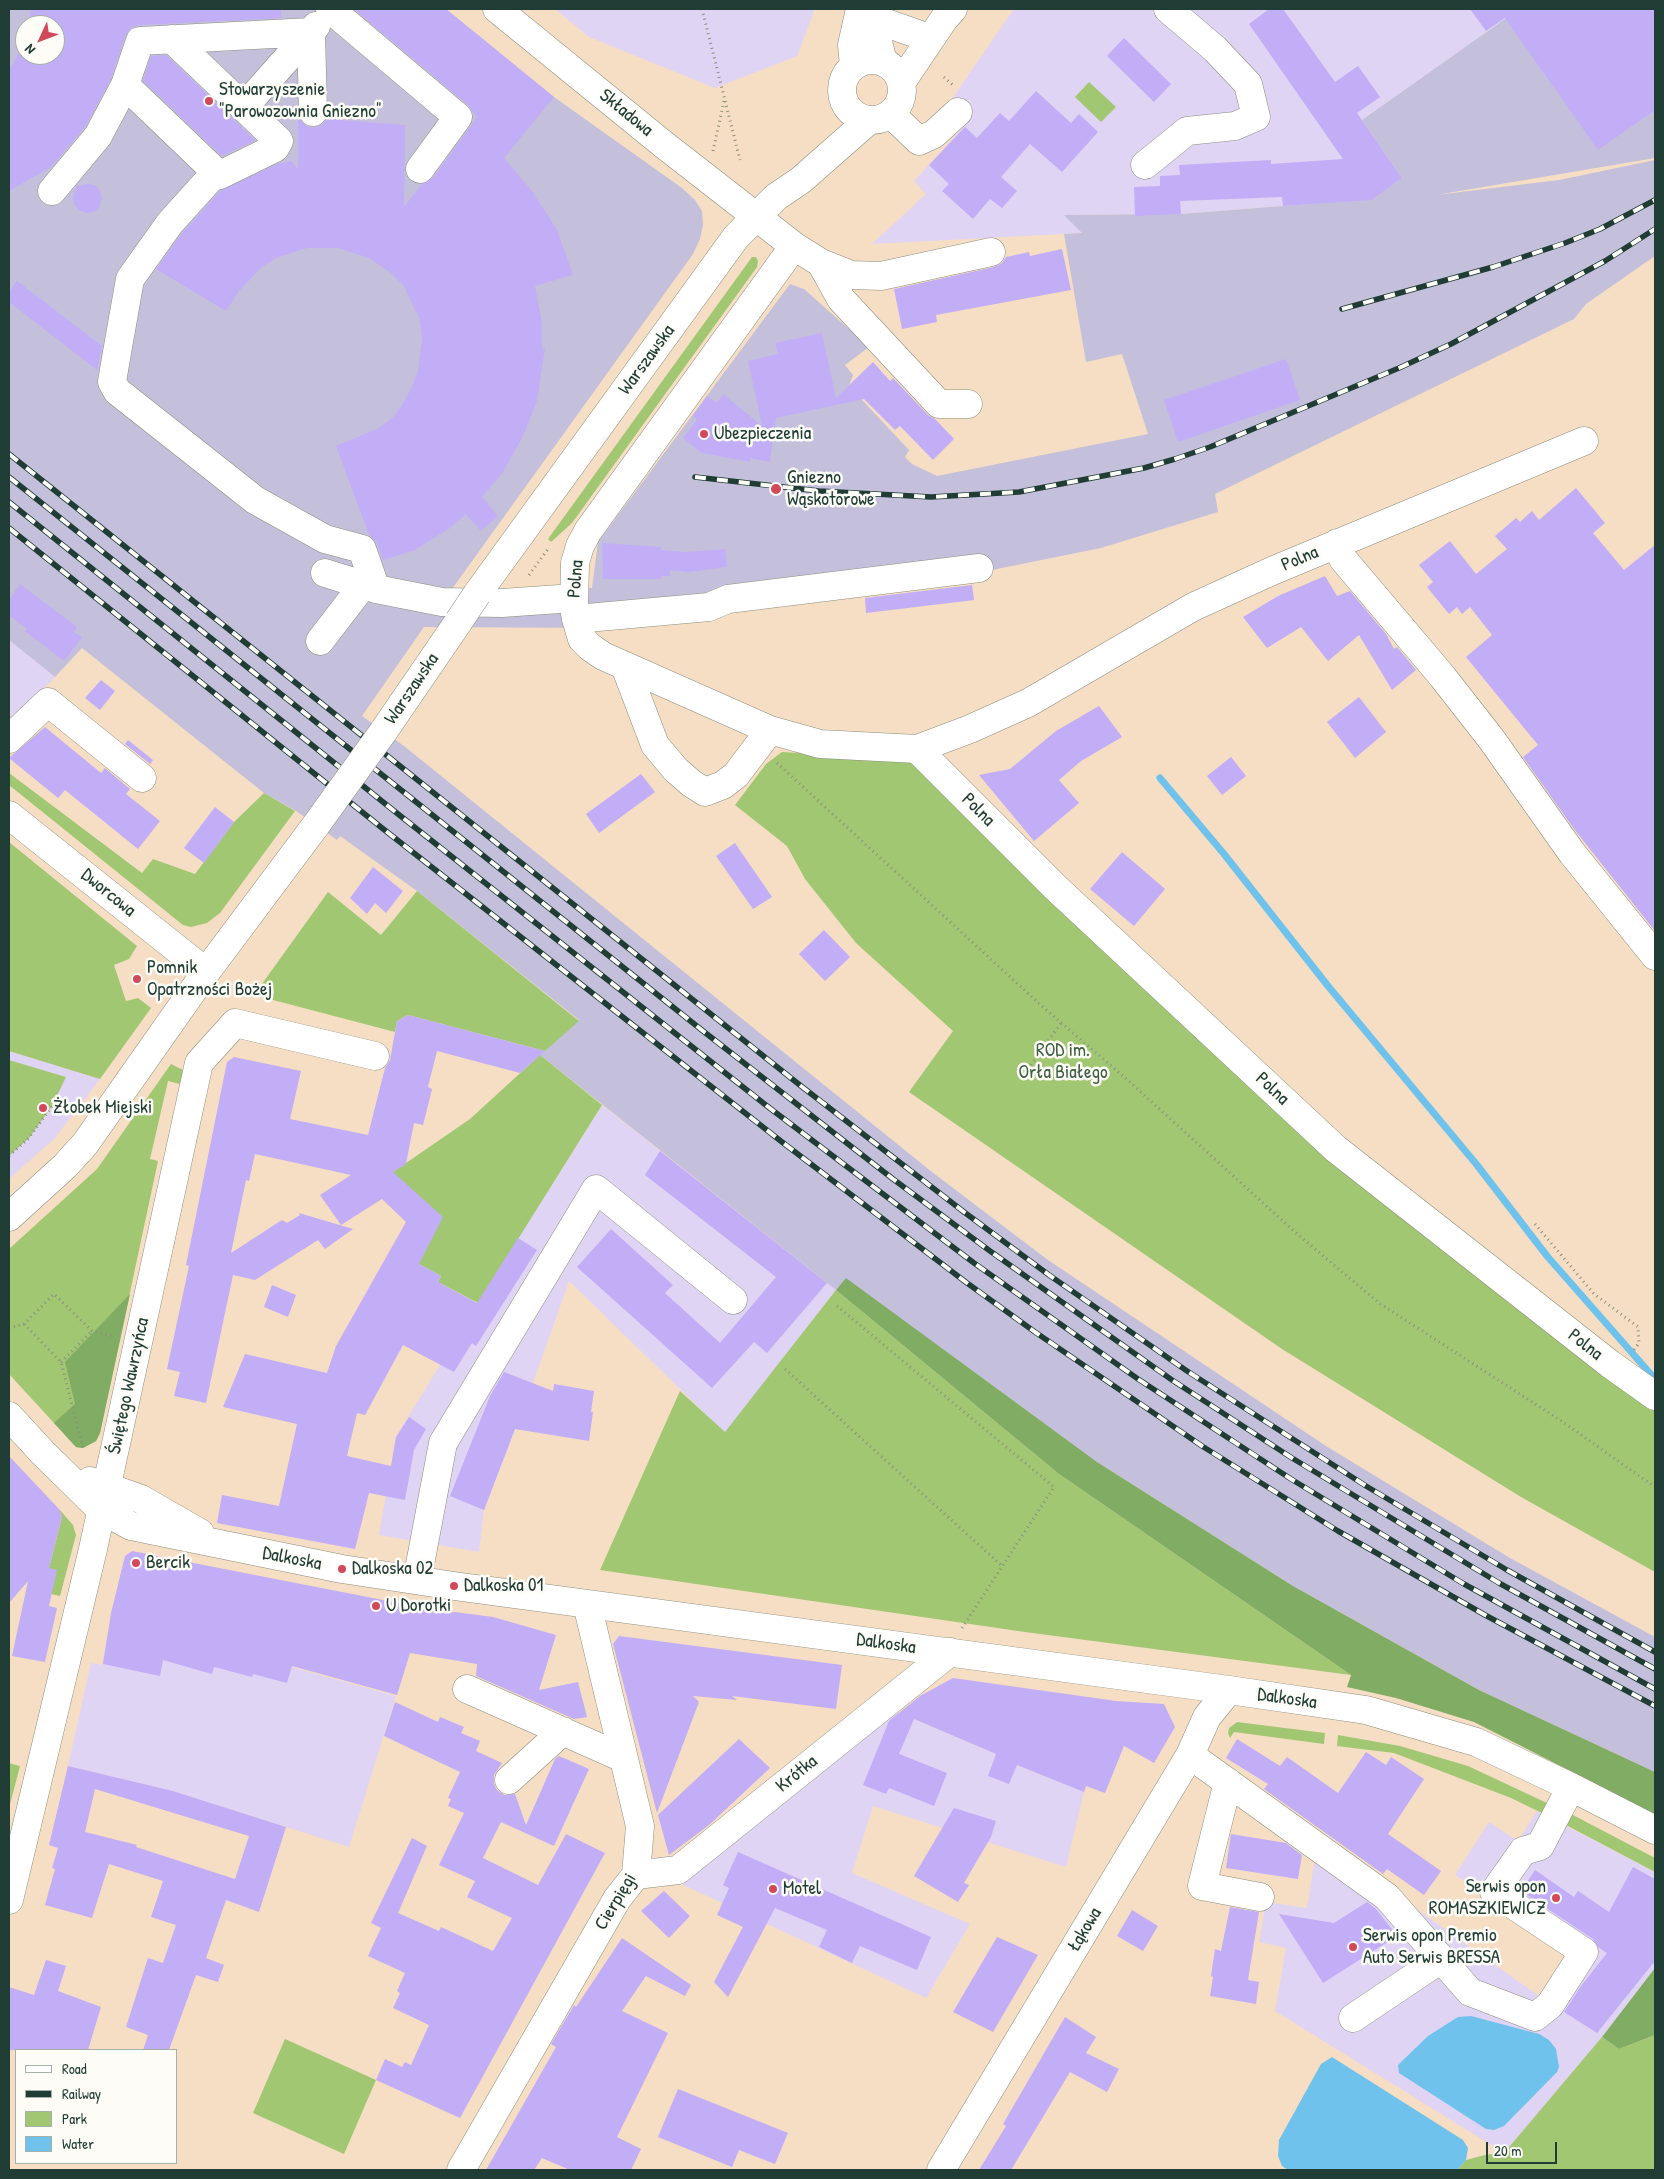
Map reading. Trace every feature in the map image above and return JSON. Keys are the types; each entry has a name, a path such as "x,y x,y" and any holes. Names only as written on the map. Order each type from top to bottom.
{"street":[{"path":"244,107 330,9 458,117 420,169"},
{"name":"Składowa","path":"497,9 663,144 757,215"},
{"path":"1145,165 1187,131 1235,126 1256,117 1248,84 1215,49 1168,9"},
{"path":"868,12 920,35"},
{"path":"868,12 883,62"},
{"path":"854,65 852,45 868,12"},
{"path":"883,62 948,14"},
{"path":"879,118 900,100 902,83 948,14"},
{"path":"52,191 98,136 125,85 140,41 311,32"},
{"path":"311,32 313,112"},
{"path":"125,85 220,175 275,148 280,142 172,39"},
{"path":"902,83 892,67 874,60 854,65 844,76 841,92 845,106 854,116 879,118 919,141 934,134 958,101"},
{"name":"Warszawska","path":"817,164 845,106"},
{"name":"Warszawska","path":"9,1217 65,1166 85,1144 206,972 383,732 477,594 736,237 757,215 817,164 879,118"},
{"path":"216,172 170,223 130,280 122,313 112,382 117,391 255,500 325,540 362,549 369,587"},
{"path":"757,215 794,246 820,263 851,275 881,276 991,252"},
{"name":"Polna","path":"794,246 588,531 580,546 575,563 575,609 582,639 590,647 603,656 625,666 768,744 820,744 917,749 970,730 1028,702 1193,607 1337,544 1584,441"},
{"path":"820,263 841,299 940,404 968,404"},
{"path":"1337,544 1343,559 1442,676 1492,740 1572,854 1655,956"},
{"path":"325,573 369,587 442,602 502,603 575,609 709,607 728,599 979,568"},
{"path":"320,641 369,587"},
{"path":"625,666 655,745 676,770 705,792 723,785 768,744"},
{"path":"9,739 48,702 142,778"},
{"name":"Polna","path":"917,749 1055,887 1336,1149 1610,1364 1655,1396"},
{"name":"Dworcowa","path":"9,815 206,972"},
{"name":"Świętego Wawrzyńca","path":"9,1900 93,1549 199,1063 236,1023 375,1056"},
{"path":"417,1580 443,1443 596,1189 733,1300"},
{"name":"Dalkoska","path":"9,1416 63,1473 104,1497 141,1499 220,1545 342,1569 587,1604 954,1642 1229,1690 1366,1710 1476,1742 1571,1787 1655,1830"},
{"name":"Cierpięgi","path":"461,2170 617,1899 636,1875 640,1826 587,1604"},
{"name":"Krótka","path":"636,1875 678,1870 954,1642"},
{"path":"468,1689 624,1758"},
{"name":"Łąkowa","path":"940,2170 1190,1755 1207,1718 1229,1690"},
{"path":"509,1780 563,1731"},
{"path":"1190,1755 1387,1897 1470,1992 1535,2017 1550,2005 1584,1952 1494,1892 1523,1851 1540,1846 1571,1787"},
{"path":"1228,1782 1202,1886 1260,1897"},
{"path":"1353,2018 1441,1958"}],"path":[{"path":"702,9 740,160"},
{"path":"944,77 958,101"},
{"path":"720,155 712,152 724,100"},
{"path":"528,577 548,549"},
{"path":"768,744 841,824 1295,1232 1380,1304 1599,1446 1655,1487"},
{"path":"1025,1073 1062,1022"},
{"path":"9,1156 29,1138 52,1106"},
{"path":"1535,1224 1594,1294 1638,1327 1639,1343 1634,1350"},
{"path":"9,1328 24,1324 54,1294 92,1331 120,1338"},
{"path":"837,1306 1054,1488 954,1642"},
{"path":"24,1324 61,1362 83,1448"},
{"path":"61,1362 92,1331"},
{"path":"786,1369 1002,1566"}],"shaded area":[{"path":"9,9 446,9 554,97 682,188 695,200 702,211 703,225 700,239 693,254 452,589 592,588 598,542 790,284 804,289 869,347 845,365 853,375 849,386 909,450 905,457 912,464 937,476 1148,434 1122,354 1086,362 1064,234 1082,233 1064,215 1181,214 1371,199 1402,178 1362,120 1519,9 1655,9 1655,158 1436,195 1559,180 1655,160 1655,256 1586,304 1574,319 1215,494 1218,512 1101,548 977,573 596,628 424,627 362,716 404,746 932,1172 1048,1260 1326,1446 1510,1558 1655,1637 1655,1772 1479,1690 1293,1586 1097,1462 846,1279 836,1290 540,1055 579,1020 417,891 340,836 337,840 296,811 264,793 82,648 55,677 9,640"},
{"path":"555,9 815,9 797,56 715,88 589,37"},
{"path":"1014,9 1519,9 1362,120 1402,178 1371,199 1181,214 1065,215 1082,233 872,244 926,194 914,181 968,122 949,103"},
{"path":"9,640 55,677 9,725"},
{"name":"Żłobek Miejski","path":"9,1051 100,1079 55,1138 9,1179"},
{"path":"602,1105 836,1290 725,1433 569,1281 533,1383 484,1510 479,1552 379,1535 396,1437"},
{"path":"111,1617 396,1696 349,1847 173,1791 68,1766 91,1663 102,1665"},
{"path":"893,1710 1084,1792 1066,1867 873,1806 852,1873 970,1924 926,1998 679,1883"},
{"path":"1537,1811 1655,1872 1655,1968 1602,2037 1504,2153 1275,2011 1286,1948 1259,1942 1266,1902 1307,1908 1318,1839 1546,2001 1575,1954 1455,1875 1489,1822 1518,1841"}],"green space":[{"path":"1089,82 1116,107 1101,122 1075,97"},
{"path":"752,257 756,257 758,261 757,267 572,523 551,542 548,539"},
{"name":"ROD im. Orła Białego","path":"782,752 903,759 922,768 1037,887 1655,1401 1655,1572 1521,1497 1282,1349 909,1092 953,1031 856,943 805,879 787,846 735,805 766,764"},
{"path":"9,773 142,873 153,859 195,874 234,822 264,793 295,811 220,913 207,923 191,927 183,925 9,785"},
{"path":"9,842 137,946 129,959 114,965 126,1001 138,998 151,1008 100,1079 9,1051"},
{"path":"417,891 579,1021 545,1051 408,1015 397,1021 395,1032 254,995 328,892 381,935"},
{"path":"540,1055 602,1105 478,1303 438,1282 441,1276 419,1264 393,1172 470,1119"},
{"path":"9,1060 66,1077 52,1106 29,1138 9,1156"},
{"path":"171,1064 183,1070 180,1084 168,1081 150,1159 158,1161 100,1433 96,1441 83,1448 76,1447 9,1374 9,1249 97,1169"},
{"path":"846,1278 1097,1462 1293,1586 1479,1690 1655,1772 1655,1814 1474,1722 1396,1698 1347,1687 1351,1675 1059,1474 836,1290"},
{"path":"836,1290 1059,1474 1351,1675 1025,1632 600,1570 680,1391 725,1432"},
{"path":"130,1294 100,1433 96,1441 83,1448 76,1447 54,1423 75,1404 65,1362"},
{"path":"59,1509 73,1525 76,1535 60,1596 51,1594 49,1568 62,1517"},
{"path":"1237,1722 1325,1733 1324,1744 1234,1732 1230,1738 1229,1728"},
{"path":"1338,1735 1400,1746 1468,1766 1549,1804 1544,1814 1511,1798 1394,1753 1337,1746"},
{"path":"9,1763 20,1766 9,1808"},
{"path":"1571,1814 1655,1858 1655,1872 1566,1825"},
{"path":"1655,1968 1655,2035 1619,2049 1602,2037"},
{"path":"1655,2035 1655,2170 1457,2170 1466,2160 1504,2153 1602,2037 1619,2049"},
{"path":"285,2039 376,2080 344,2154 253,2113"}],"water":[{"path":"1471,2016 1539,2034 1549,2040 1556,2049 1559,2067 1557,2072 1504,2126 1494,2130 1486,2129 1399,2073 1398,2065 1428,2036 1458,2017"},
{"path":"1332,2057 1463,2140 1468,2148 1466,2160 1457,2170 1288,2170 1282,2166 1278,2156 1279,2140 1321,2064"}],"building":[{"path":"31,9 281,9 281,18 139,25 131,28 125,36 111,79 85,127 51,167 9,191 9,69 15,60 15,65 65,65 65,15 30,15"},
{"path":"354,9 446,9 554,97 504,158 532,191 557,230 573,275 535,286 542,323 542,349 545,348 537,401 523,436 503,472 482,497 498,516 481,531 466,514 450,528 415,550 383,560 377,543 369,535 336,446 379,428 393,417 411,389 418,371 422,338 420,320 403,285 391,273 369,258 338,248 307,248 276,258 262,267 239,291 226,311 156,269 182,233 221,190 277,164 291,161 298,169 298,117 305,125 313,128 322,125 327,119 405,125 404,207 422,184 433,178 477,117 468,105"},
{"path":"1269,9 1283,9 1335,82 1358,66 1380,97 1357,113 1402,178 1371,200 1283,206 1282,197 1180,201 1181,214 1135,216 1134,187 1160,186 1160,176 1180,175 1179,165 1271,160 1271,164 1343,159 1249,24"},
{"path":"1470,9 1655,9 1655,110 1598,150 1505,18 1486,31"},
{"path":"1124,38 1171,84 1154,102 1107,56"},
{"path":"166,55 255,140 222,156 143,81 151,56"},
{"path":"1036,91 1071,123 1079,114 1098,132 1062,172 1030,144 1001,177 1017,191 1002,208 990,199 973,219 942,191 949,184 929,165 965,127 977,138 1000,113 1009,121"},
{"path":"89,184 96,186 101,192 102,200 94,212 86,213 79,210 74,204 73,197 77,186"},
{"path":"1062,249 1071,290 936,315 937,322 902,329 894,289 994,267 1002,263 1006,257 1029,252 1030,256"},
{"path":"17,281 102,346 97,370 9,302 9,292"},
{"path":"822,333 836,398 873,362 890,381 893,378 954,439 933,460 900,426 895,430 864,399 776,418 770,462 750,458 750,462 702,453 683,438 697,420 693,416 707,396 717,403 723,394 762,426 748,361 778,354 775,343"},
{"path":"1286,359 1300,400 1178,442 1164,400"},
{"path":"1576,488 1605,523 1593,533 1624,570 1655,545 1655,931 1574,829 1523,757 1538,745 1466,657 1492,635 1470,607 1462,614 1457,607 1449,614 1427,587 1433,582 1419,565 1450,541 1476,574 1507,549 1495,536 1516,518 1520,522 1532,511 1539,520"},
{"path":"602,543 661,547 661,550 685,552 725,549 727,567 689,572 670,570 670,576 661,576 661,579 603,579"},
{"path":"1325,576 1337,596 1350,591 1386,634 1394,649 1397,647 1416,670 1392,690 1359,635 1328,661 1301,627 1267,648 1243,617 1278,596"},
{"path":"20,584 77,627 74,632 82,637 64,661 25,631 27,629 9,615 9,600"},
{"path":"972,585 974,600 866,613 865,598"},
{"path":"101,680 115,691 100,710 85,698"},
{"path":"1359,697 1386,732 1355,758 1327,722"},
{"path":"1099,706 1122,737 1081,761 1059,780 1079,803 1034,841 979,775 1010,769 1056,731"},
{"path":"45,727 101,773 105,768 130,789 126,794 160,821 138,849 65,790 58,798 9,758"},
{"path":"128,740 153,760 150,764 125,744"},
{"path":"1231,757 1246,776 1222,795 1207,776"},
{"path":"641,774 655,792 599,833 586,814"},
{"path":"215,807 234,822 204,863 184,848"},
{"path":"735,843 772,897 753,909 716,856"},
{"path":"1122,852 1165,889 1134,926 1090,889"},
{"path":"373,867 403,891 386,913 375,903 367,914 350,898"},
{"path":"824,930 850,957 825,981 799,954"},
{"path":"408,1015 545,1051 520,1073 437,1051 428,1087 432,1089 423,1125 414,1123 406,1164 393,1172 443,1217 419,1264 441,1276 438,1282 477,1303 518,1238 537,1250 476,1346 472,1343 454,1372 403,1345 365,1415 357,1413 347,1456 391,1466 396,1437 409,1417 426,1429 414,1450 405,1500 369,1493 355,1549 217,1523 222,1495 279,1506 297,1424 223,1407 245,1354 327,1373 336,1346 406,1222 382,1199 341,1225 320,1195 351,1175 255,1154 249,1181 246,1180 231,1253 282,1220 287,1223 300,1215 299,1213 353,1229 325,1249 318,1240 255,1280 233,1275 206,1403 174,1396 180,1372 167,1369 189,1266 186,1265 227,1062 234,1057 301,1071 290,1119 368,1135 385,1068 390,1060 397,1021"},
{"path":"660,1151 827,1283 767,1353 754,1342 712,1388 577,1267 611,1229 673,1285 665,1293 720,1343 776,1277 645,1175"},
{"path":"272,1285 296,1295 288,1317 264,1307"},
{"path":"504,1372 553,1391 554,1384 594,1391 589,1441 515,1429 484,1510 450,1496 490,1396"},
{"path":"9,1456 59,1509 62,1517 49,1568 57,1570 49,1606 57,1608 45,1662 12,1656 28,1581 9,1603"},
{"path":"132,1551 424,1608 493,1617 556,1635 539,1690 578,1682 587,1717 574,1719 476,1676 477,1664 410,1653 397,1695 292,1666 287,1683 253,1674 252,1677 214,1667 212,1674 163,1660 160,1676 103,1664 111,1613 125,1556"},
{"path":"619,1636 842,1665 836,1709 732,1696 737,1700 693,1696 699,1702 657,1813 613,1644"},
{"path":"953,1678 1116,1701 1164,1704 1175,1727 1154,1763 1124,1746 1105,1793 1086,1786 1084,1792 1017,1765 1009,1784 988,1776 996,1754 914,1719 899,1754 947,1773 934,1806 889,1788 886,1794 863,1785 889,1721 920,1696"},
{"path":"395,1702 438,1722 440,1717 464,1727 461,1733 480,1741 476,1751 502,1763 494,1775 494,1784 497,1790 504,1795 515,1794 526,1825 555,1759 559,1756 589,1769 554,1846 501,1822 483,1858 538,1885 566,1834 605,1853 460,2118 376,2080 385,2059 402,2067 405,2062 411,2065 429,2025 393,2008 400,1993 397,1991 405,1973 368,1956 381,1928 371,1923 412,1838 427,1846 398,1913 439,1931 441,1927 493,1951 512,1918 467,1897 475,1881 439,1865 464,1813 448,1806 451,1799 448,1798 460,1772 384,1736"},
{"path":"739,1739 770,1768 709,1825 669,1855 658,1815"},
{"path":"1237,1739 1280,1766 1287,1757 1338,1793 1366,1752 1386,1765 1391,1757 1424,1779 1388,1834 1441,1871 1424,1895 1387,1869 1383,1874 1264,1789 1268,1784 1226,1758"},
{"path":"68,1766 173,1791 286,1827 259,1912 226,1900 206,1958 224,1965 218,1982 196,1975 169,2049 143,2049 148,2035 126,2027 148,1958 163,1963 176,1925 151,1917 163,1881 109,1864 92,1918 45,1905 55,1869 52,1868 58,1848 49,1845","holes":["95,1789 249,1836 235,1879 136,1847 137,1845 85,1832"]},
{"path":"954,1808 996,1821 991,1837 964,1883 969,1885 958,1902 914,1876"},
{"path":"1231,1834 1286,1843 1302,1855 1298,1879 1226,1868"},
{"path":"738,1852 931,1937 917,1970 860,1946 852,1963 819,1947 827,1930 775,1908 728,1997 714,1982 743,1927 717,1915 729,1888 723,1885"},
{"path":"1633,1867 1655,1879 1655,1961 1597,2033 1564,2012 1581,1986 1607,1953 1598,1947 1593,1939 1521,1891 1535,1870 1574,1897 1578,1891 1609,1912"},
{"path":"664,1891 690,1916 669,1938 641,1911"},
{"path":"1367,1902 1376,1909 1397,1936 1323,1983 1279,1914 1334,1923"},
{"path":"1230,1907 1259,1912 1248,1980 1259,1982 1256,2004 1210,1996 1215,1949 1221,1951"},
{"path":"1132,1910 1158,1926 1143,1951 1117,1936"},
{"path":"997,1937 1038,1955 993,2032 953,2012"},
{"path":"622,1938 691,1985 685,1996 646,1976 622,2011 668,2033 617,2137 641,2149 631,2170 570,2170 542,2158 534,2170 486,2170 556,2047 551,2044 574,2005 576,2007"},
{"path":"46,1960 66,1966 58,1991 101,2007 88,2049 9,2050 9,1987 34,1995"},
{"path":"1065,2017 1096,2037 1086,2053 1119,2069 1107,2092 1070,2072 1011,2170 979,2170 1006,2126 1003,2124"},
{"path":"678,2089 788,2133 775,2164 739,2150 732,2167 658,2137"}],"waterway":[{"path":"1160,778 1224,854 1328,986 1477,1165 1547,1256 1655,1379"}],"railway":[{"path":"1342,309 1493,267 1565,243 1600,229 1655,200"},
{"path":"695,477 819,491 931,497 1019,492 1144,468 1210,447 1399,368 1451,344 1605,261 1655,229"},
{"path":"9,454 801,1086 1049,1275 1187,1371 1366,1486 1507,1570 1655,1652"},
{"path":"9,477 703,1031 893,1179 990,1251 1172,1380 1292,1458 1499,1583 1655,1669"},
{"path":"9,502 398,814 767,1106 974,1263 1138,1379 1291,1479 1464,1584 1655,1689"},
{"path":"9,528 382,828 782,1142 967,1283 1035,1332 1202,1446 1338,1531 1485,1615 1655,1706"}],"place":[{"name":"Stowarzyszenie \"Parowozownia Gniezno\"","path":"209,101"},
{"name":"Ubezpieczenia","path":"704,434"},
{"name":"Gniezno Wąskotorowe","path":"776,489"},
{"name":"Pomnik Opatrzności Bożej","path":"137,979"},
{"name":"Żłobek Miejski","path":"43,1108"},
{"name":"Bercik","path":"136,1563"},
{"name":"Dalkoska 02","path":"342,1569"},
{"name":"Dalkoska 01","path":"454,1586"},
{"name":"U Dorotki","path":"376,1606"},
{"name":"Motel","path":"773,1889"},
{"name":"Serwis opon ROMASZKIEWICZ","path":"1556,1898"},
{"name":"Serwis opon Premio Auto Serwis BRESSA","path":"1353,1947"}]}
